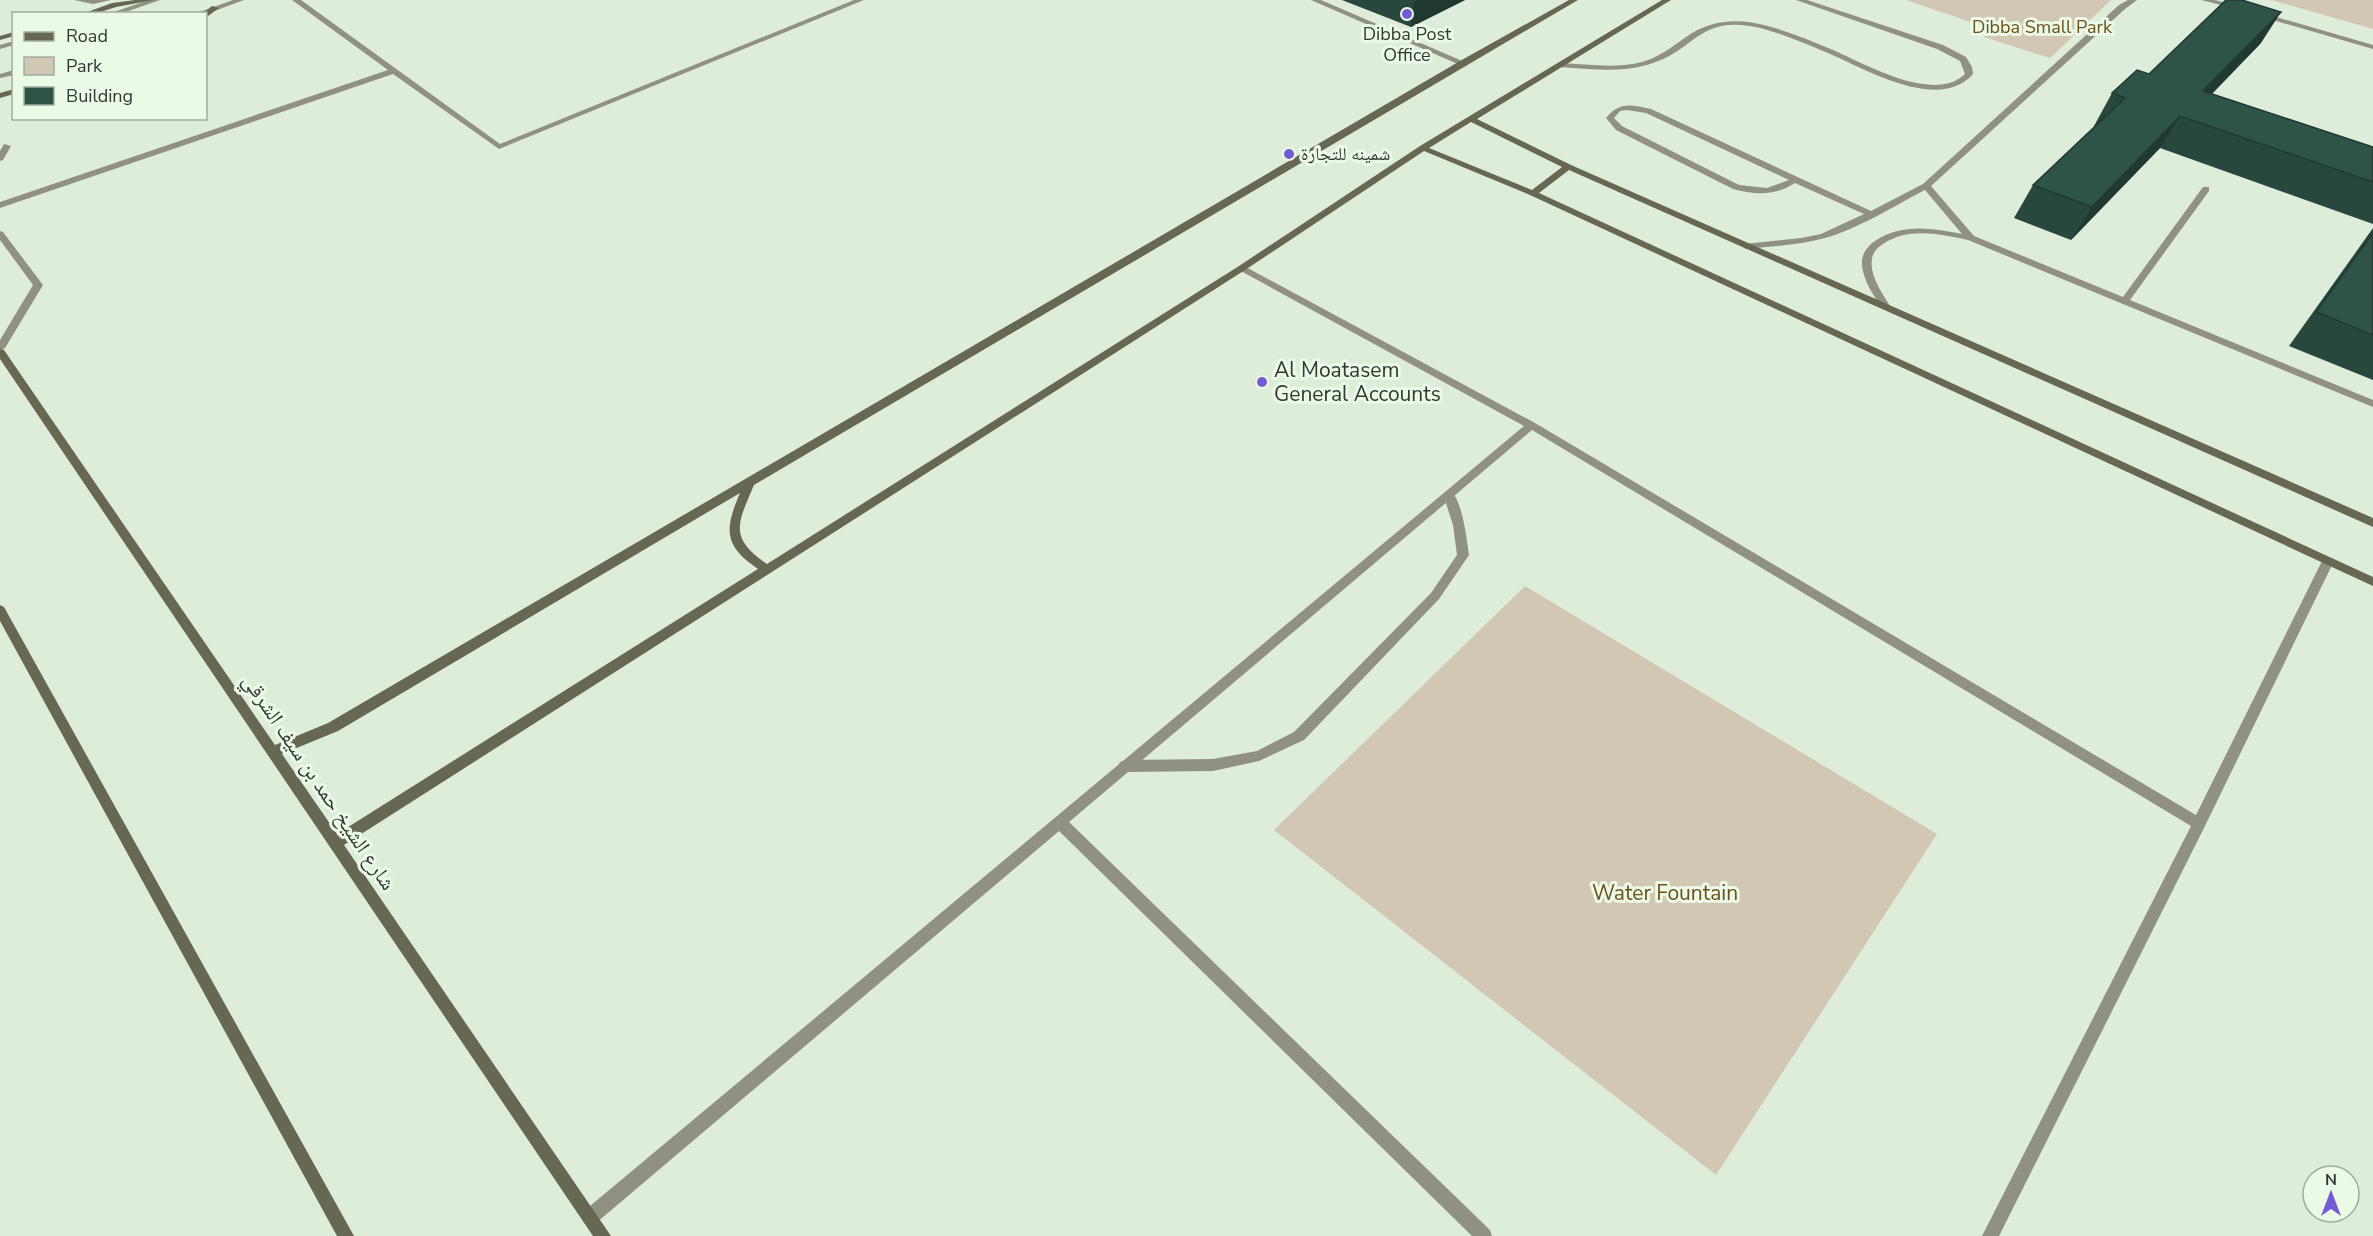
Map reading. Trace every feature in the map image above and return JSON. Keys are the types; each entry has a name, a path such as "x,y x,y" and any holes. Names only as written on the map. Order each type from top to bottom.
{"street":[{"path":"78,0 93,2 107,0"},
{"path":"92,12 115,5 150,0"},
{"path":"117,12 156,0"},
{"path":"203,12 240,0"},
{"path":"296,0 499,147 860,0"},
{"path":"1315,0 1463,63"},
{"path":"273,752 333,728 1463,63 1574,0"},
{"path":"335,843 1242,268 1423,148 1667,0"},
{"path":"1560,65 1642,64 1662,56 1710,25 1742,22 1776,31 1909,84 1926,87 1954,85 1964,80 1969,74 1963,59 1940,46 1800,0"},
{"path":"1747,246 1783,244 1824,236 1926,186 2122,7 2133,0"},
{"path":"2205,0 2227,4 2373,47"},
{"path":"207,13 215,8"},
{"path":"0,205 393,71"},
{"path":"1795,180 1772,192 1748,191 1736,187 1619,128 1610,118 1612,113 1618,109 1638,108 1648,111 1870,214"},
{"path":"1471,119 1568,167 2373,523"},
{"path":"0,158 7,146"},
{"path":"1423,148 1533,193 2373,582"},
{"path":"1533,193 1568,167"},
{"path":"1926,186 1971,238"},
{"path":"2124,302 2206,189"},
{"path":"1885,306 1870,275 1867,261 1871,249 1883,239 1900,233 1922,231 1971,238 2373,404"},
{"path":"0,234 38,285 0,350"},
{"path":"1242,268 1531,425 2199,824"},
{"name":"شارع الشيخ حمد بن سيف الشرقي","path":"0,350 603,1236"},
{"path":"590,1217 1531,425"},
{"path":"750,482 737,520 735,538 742,550 766,569"},
{"path":"1125,766 1213,765 1259,756 1299,736 1434,596 1463,555 1459,525 1449,494"},
{"path":"1990,1236 2199,824 2328,561"},
{"path":"0,610 346,1236"},
{"path":"1059,822 1484,1236"}],"green space":[{"name":"Dibba Small Park","path":"1906,0 2111,0 2050,58 1984,37 1991,29"},
{"path":"2271,0 2373,0 2373,29"},
{"name":"Water Fountain","path":"1525,586 1937,834 1716,1175 1274,830"}],"building":[{"path":"2226,0 2242,0 2281,12 2203,91 2373,147 2373,182 2180,116 2092,207 2033,185 2125,98 2112,93 2137,70 2149,74"},
{"path":"2373,233 2373,335 2316,312"}],"place":[{"name":"Dibba Post Office","path":"1407,14"},
{"name":"شمينه للتجارة","path":"1289,154"},
{"name":"Al Moatasem General Accounts","path":"1262,382"}]}
